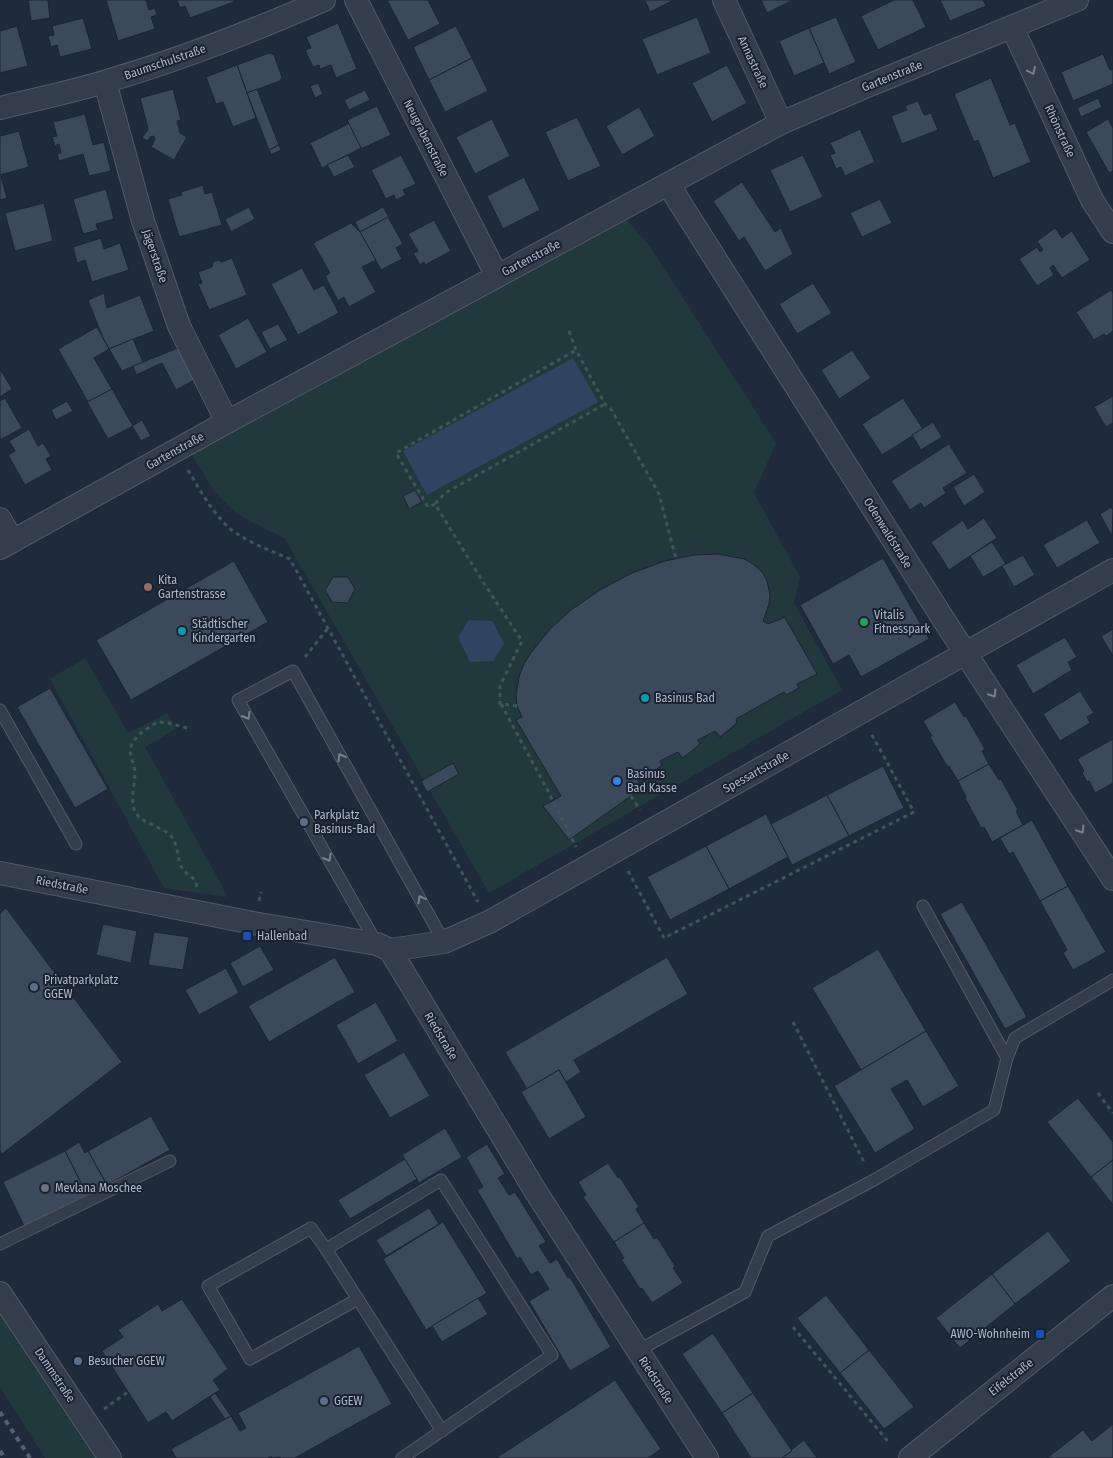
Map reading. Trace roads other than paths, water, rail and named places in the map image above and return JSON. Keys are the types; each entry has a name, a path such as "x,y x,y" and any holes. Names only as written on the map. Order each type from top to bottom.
{"street":[{"name":"Baumschulstraße","path":"0,108 105,82 177,59 235,38 324,0"},
{"name":"Neugrabenstraße","path":"356,0 497,276"},
{"name":"Annastraße","path":"724,0 781,124"},
{"name":"Gartenstraße","path":"6,544 227,422 781,124 1077,0"},
{"name":"Rhönstraße","path":"1012,27 1092,200 1113,232"},
{"name":"Jägerstraße","path":"105,82 143,222 178,326 227,422"},
{"name":"Odenwaldstraße","path":"668,184 819,426 965,654 1113,879"},
{"path":"0,519 6,544"},
{"name":"Spessartstraße","path":"384,947 444,942 489,922 861,714 1113,570"},
{"name":"Riedstraße","path":"0,873 183,910 384,947 536,1192 706,1458"},
{"name":"Dammstraße","path":"0,1293 110,1458"},
{"name":"Eifelstraße","path":"903,1454 1113,1296"}],"lane":[{"path":"384,947 238,700 293,671 444,942"},
{"path":"0,710 76,844"},
{"path":"923,906 1007,1058"},
{"path":"637,1351 745,1292 768,1236 874,1180 994,1110 1007,1058 1015,1038 1113,980"},
{"path":"0,1244 170,1161"},
{"path":"326,1249 441,1180 552,1355 402,1458"},
{"path":"358,1299 250,1359 208,1286 311,1228 326,1249 358,1299 442,1431"}],"water":[{"path":"573,358 598,402 427,495 403,451"},
{"path":"469,620 492,621 504,643 493,661 470,662 458,637"}],"railway":[{"path":"0,1412 30,1458"},
{"path":"0,1451 5,1458"}],"place":[{"name":"Kita Gartenstrasse","path":"148,587"},
{"name":"Vitalis Fitnesspark","path":"864,622"},
{"name":"Städtischer Kindergarten","path":"182,631"},
{"name":"Basinus Bad","path":"645,698"},
{"name":"Basinus Bad Kasse","path":"617,781"},
{"name":"Parkplatz Basinus-Bad","path":"304,822"},
{"name":"Hallenbad","path":"247,936"},
{"name":"Privatparkplatz GGEW","path":"34,987"},
{"name":"Mevlana Moschee","path":"45,1188"},
{"name":"AWO-Wohnheim","path":"1040,1334"},
{"name":"Besucher GGEW","path":"78,1361"},
{"name":"GGEW","path":"324,1401"}]}
